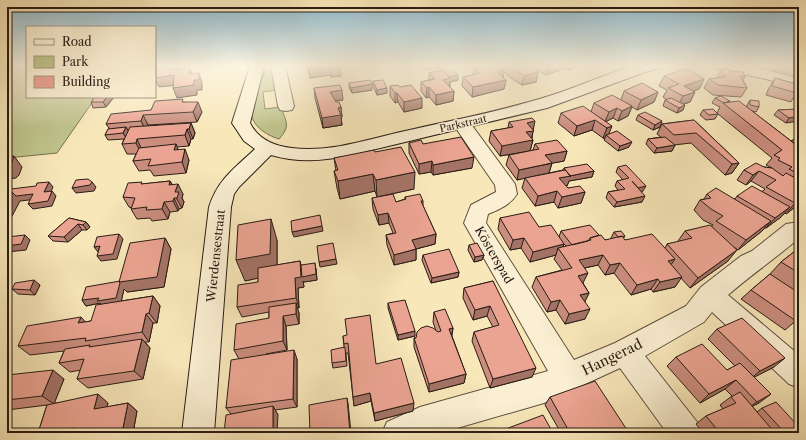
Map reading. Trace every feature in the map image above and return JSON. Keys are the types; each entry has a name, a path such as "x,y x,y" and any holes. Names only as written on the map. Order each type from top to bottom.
{"street":[{"path":"251,87 241,123 244,131 251,139 268,148"},
{"path":"282,87 286,106"},
{"name":"Parkstraat","path":"268,148 290,154 314,154 363,146 462,124 541,104 591,87"},
{"name":"Kösterspad","path":"462,124 505,184 507,194 501,200 479,210 475,223 568,378"},
{"name":"Wierdensestraat","path":"198,433 220,207 224,193 232,182 268,148"},
{"name":"Hangerad","path":"398,433 420,423 544,388 625,352 695,314 710,296 749,263 760,258 794,230 799,230"},
{"path":"710,296 799,374"},
{"path":"625,352 686,433"}],"green space":[{"path":"7,87 26,87 26,98 95,98 57,153 7,158"},
{"path":"258,87 277,87 277,90 263,92 265,109 281,107 286,127 283,135 279,139 264,132 253,120 251,109"}],"building":[{"path":"341,87 342,90 330,92 336,102 339,102 341,107 338,108 341,115 322,118 314,88"},
{"path":"375,87 386,87 387,88 377,90"},
{"path":"390,87 412,87 422,98 404,102 397,93 395,93"},
{"path":"426,87 450,87 454,91 436,95 429,87 427,88"},
{"path":"634,87 648,87 658,92 641,100 624,91"},
{"path":"685,87 695,92 683,96 668,88"},
{"path":"774,87 799,87 797,93"},
{"path":"612,95 632,106 622,111 617,108 609,112 594,103"},
{"path":"721,96 730,101 724,103 715,98"},
{"path":"94,98 106,98 103,102 91,102"},
{"path":"671,98 685,105 679,108 665,100"},
{"path":"183,99 182,102 198,102 193,112 143,115 141,121 106,124 111,114 151,110 155,101"},
{"path":"750,100 759,101 759,107 750,105"},
{"path":"739,101 799,147 799,174 789,169 792,167 778,160 780,158 774,155 782,150 723,103"},
{"path":"583,106 612,126 607,128 595,120 577,126 561,113"},
{"path":"713,109 718,114 709,115 703,110"},
{"path":"799,109 799,116 789,118 778,110"},
{"path":"645,112 662,121 655,125 638,115"},
{"path":"532,118 535,121 527,123 534,131 526,132 533,140 502,146 491,131 513,127 509,122"},
{"path":"694,120 739,163 732,164 696,133 674,135 662,124"},
{"path":"191,123 185,135 137,139 136,143 122,144 130,127"},
{"path":"126,127 123,133 105,135 108,129"},
{"path":"617,131 632,142 620,146 606,135"},
{"path":"461,137 474,157 433,165 432,161 419,164 409,143 421,140 423,144"},
{"path":"665,137 675,145 657,148 648,139"},
{"path":"799,137 799,147 791,141"},
{"path":"557,140 567,151 545,155 552,163 519,170 509,155 539,149 535,144"},
{"path":"176,144 174,150 185,149 182,162 148,166 151,159 133,161 139,148"},
{"path":"401,147 415,172 376,180 373,174 338,181 334,171 338,170 334,158 374,150 375,152"},
{"path":"14,156 11,165 7,168 7,157"},
{"path":"756,163 764,167 772,168 783,176 786,173 799,180 799,200 795,203 766,187 776,180 759,171 753,175 744,170"},
{"path":"587,164 594,171 570,176 564,168"},
{"path":"626,165 646,186 638,188 645,196 617,202 608,192 625,189 617,181 629,178 618,167"},
{"path":"565,170 571,176 559,178 568,188 580,186 585,192 562,197 557,191 538,196 525,178"},
{"path":"88,179 92,182 90,185 72,188 76,180"},
{"path":"170,181 169,185 178,184 175,192 179,192 177,198 174,198 173,201 164,202 162,209 146,210 147,207 131,209 135,198 123,197 128,183 142,182 141,184"},
{"path":"49,182 44,192 52,191 48,201 28,204 33,194 16,196 10,191 11,189 36,186 37,183"},
{"path":"752,186 790,207 775,218 737,196"},
{"path":"716,188 771,221 746,240 716,221 723,216 700,200 711,198 707,194"},
{"path":"11,191 7,199 7,192"},
{"path":"393,194 396,202 406,199 405,197 420,194 423,201 421,201 436,234 412,240 416,249 394,255 386,235 396,233 388,213 378,215 372,198"},
{"path":"529,212 539,227 551,225 564,244 533,252 524,238 513,240 500,218"},
{"path":"320,215 322,226 292,232 291,221"},
{"path":"69,218 86,222 83,225 78,224 64,237 48,236"},
{"path":"271,219 270,254 236,260 238,225"},
{"path":"590,225 599,235 590,238 588,241 572,245 561,231"},
{"path":"710,225 737,250 698,278 667,244 692,238 685,231"},
{"path":"621,231 625,236 618,237 614,232"},
{"path":"119,234 113,254 97,256 100,246 94,247 97,237"},
{"path":"652,234 675,259 668,261 682,277 660,282 658,279 637,285 620,263 610,265 603,255 579,260 588,273 578,276 589,293 580,295 590,309 569,314 560,300 551,302 536,277 572,268 558,248 591,240 590,238 601,235 605,240 622,236 625,240"},
{"path":"25,235 21,244 7,246 7,237"},
{"path":"165,238 157,277 119,282 130,243"},
{"path":"333,243 336,259 319,262 317,246"},
{"path":"477,243 484,255 475,257 469,245"},
{"path":"799,248 799,273 781,262"},
{"path":"449,249 459,272 432,278 423,255"},
{"path":"300,261 301,277 295,278 296,298 237,307 238,285 258,282 258,268"},
{"path":"315,263 316,274 302,277 301,265"},
{"path":"770,274 799,293 799,318 796,321 751,290"},
{"path":"34,280 30,290 12,289 15,283"},
{"path":"120,281 116,298 97,301 99,298 82,300 86,287"},
{"path":"493,281 536,368 493,379 474,332 499,325 490,306 475,310 464,288"},
{"path":"153,296 149,313 146,314 142,332 85,341 86,338 18,346 27,326 81,317 78,323 91,321 96,305"},
{"path":"405,300 415,331 398,335 388,303"},
{"path":"296,303 296,314 283,316 283,341 234,350 236,324 269,318 269,307"},
{"path":"445,309 453,328 449,329 466,374 429,384 414,338 416,338 417,332 421,328 427,326 438,332 441,331 434,312"},
{"path":"370,315 376,364 401,358 414,403 374,413 370,393 353,397 348,343 344,344 343,336 347,335 345,319"},
{"path":"742,318 785,358 760,371 717,329"},
{"path":"142,339 134,371 77,379 84,359 59,363 65,349"},
{"path":"702,344 727,370 740,363 771,394 757,402 736,380 709,394 676,357"},
{"path":"345,347 346,361 332,363 331,350"},
{"path":"294,350 293,399 226,408 231,360"},
{"path":"53,370 42,396 7,400 7,375"},
{"path":"595,381 629,433 570,433 550,397"},
{"path":"740,392 775,433 720,433 706,416 736,403 731,397"},
{"path":"98,394 94,409 128,403 122,433 73,433 75,428 52,433 38,433 47,405"},
{"path":"347,398 350,433 310,433 309,405"},
{"path":"776,402 799,428 785,433 762,408"},
{"path":"273,406 273,433 224,433 226,415"},
{"path":"543,415 553,433 495,433"},
{"path":"799,428 799,433 788,433"}]}
